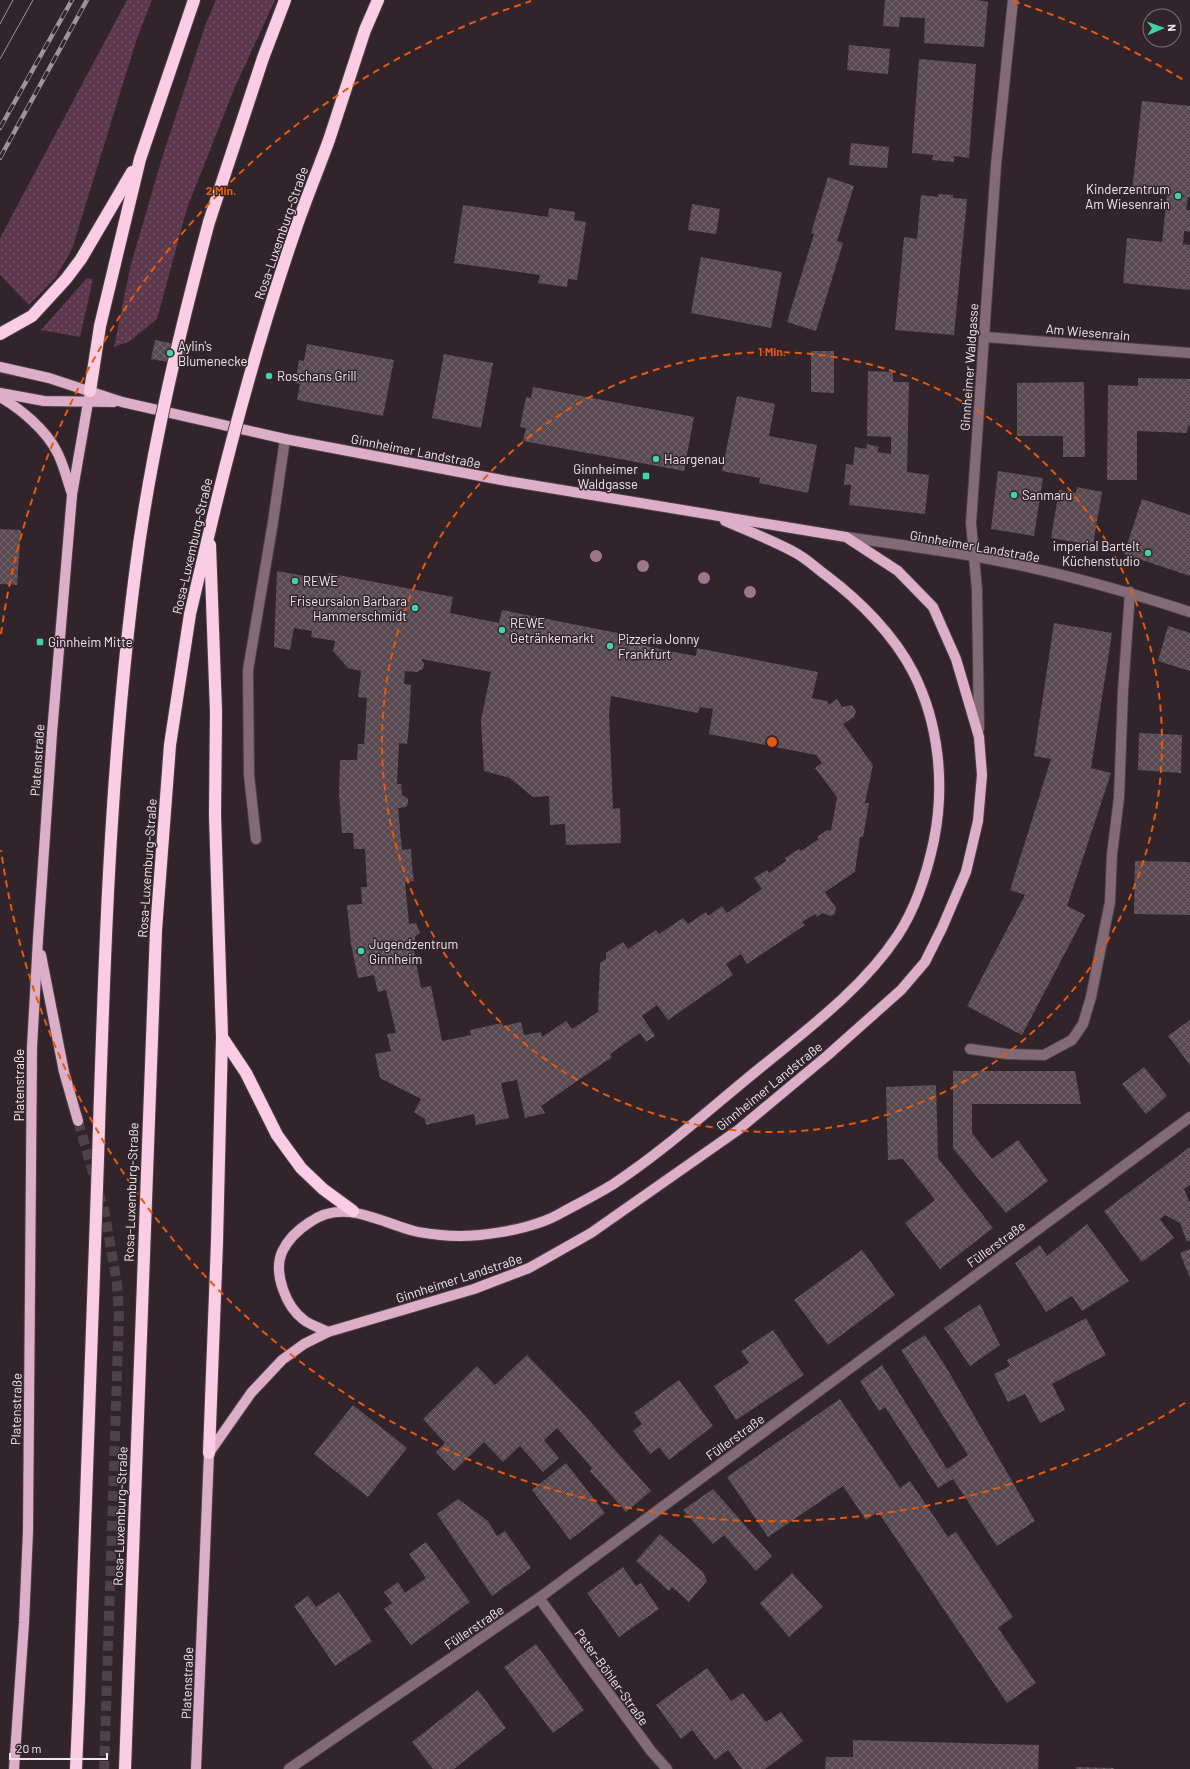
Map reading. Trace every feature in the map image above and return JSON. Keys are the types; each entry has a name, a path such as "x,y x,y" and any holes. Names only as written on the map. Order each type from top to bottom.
{"highway":[{"path":"76,1769 101,1059 112,821 122,692 134,579 150,480 187,304 209,222 235,139 285,0"},
{"name":"Rosa-Luxemburg-Straße","path":"125,1769 156,930 170,745 190,614 222,477 270,308 296,228 329,140 365,30 378,0"},
{"path":"88,397 100,326 140,159 194,1"},
{"path":"0,334 32,316 66,279 81,259 140,159"},
{"path":"209,1453 217,1242 222,1038 215,815 216,712 210,529"},
{"path":"222,1038 246,1073 277,1136 301,1168 324,1189 353,1211"}],"main road":[{"name":"Ginnheimer Landstraße","path":"0,368 49,378 88,397"},
{"name":"Ginnheimer Landstraße","path":"0,393 44,401 88,397 122,402 285,439 507,481 846,537 898,571 933,607 956,659 979,737 982,775 978,821 966,872 942,928 925,962 901,990 828,1055 738,1130 591,1233 529,1268 474,1289 328,1332 304,1344 282,1360 252,1393 209,1453"},
{"path":"0,396 28,416 51,443 60,460 72,496"},
{"name":"Platenstraße","path":"14,1769 24,1623 28,1531 32,1047 52,733 72,496 88,397"},
{"name":"Ginnheimer Landstraße","path":"353,1211 414,1231 444,1236 482,1235 508,1230 556,1216 615,1183 681,1134 864,980 897,937 910,916 924,879 931,852 938,818 940,784 937,751 930,720 921,691 912,670 891,639 851,594 797,553 764,537 708,515"},
{"path":"38,939 64,1072 78,1121"},
{"path":"328,1332 304,1320 285,1296 280,1271 281,1254 296,1232 314,1219 326,1213 353,1211"},
{"name":"Platenstraße","path":"196,1769 209,1453"}],"street":[{"name":"Ginnheimer Waldgasse","path":"979,737 977,590 971,523 996,165 1013,0"},
{"name":"Am Wiesenrain","path":"985,337 1190,353"},
{"path":"256,839 249,775 248,670 272,529 285,439"},
{"name":"Ginnheimer Landstraße","path":"846,537 973,556 1077,578 1130,592 1190,612"},
{"path":"970,1049 1007,1054 1044,1055 1072,1040 1084,1024 1093,990 1110,902 1112,854 1119,798 1123,691 1130,592"},
{"name":"Füllerstraße","path":"289,1769 539,1598 1190,1117"},
{"name":"Peter-Böhler-Straße","path":"539,1598 651,1752 667,1769"}],"shaded area":[{"path":"127,0 152,0 137,38 72,249 56,277 29,305 0,275 0,238"},
{"path":"216,0 275,0 235,87 187,208 157,319 130,341 114,347 130,268 162,158 205,26"},
{"path":"87,278 93,279 80,337 41,330"}],"building":[{"path":"885,0 978,0 988,2 984,47 924,43 925,18 900,17 899,27 883,26"},
{"path":"849,45 890,49 888,74 847,70"},
{"path":"919,59 976,64 969,158 954,156 954,162 932,160 933,155 912,153"},
{"name":"Kinderzentrum Am Wiesenrain","path":"1142,101 1190,106 1190,197 1188,197 1186,210 1190,210 1190,232 1184,231 1183,244 1190,245 1190,290 1123,283 1127,238 1162,242 1167,195 1132,191"},
{"path":"851,143 889,147 887,168 849,165"},
{"path":"828,177 854,186 837,241 843,243 816,331 787,322 814,234 811,233"},
{"path":"939,194 953,195 953,198 967,199 954,335 895,330 904,237 917,239 921,195 938,197"},
{"path":"692,204 720,209 716,234 688,230"},
{"path":"463,205 548,217 549,208 575,212 574,220 586,222 577,280 568,279 567,287 538,283 540,275 454,263"},
{"path":"701,257 782,272 771,328 691,313"},
{"name":"Aylin's Blumenecke","path":"155,340 189,347 186,365 151,359"},
{"path":"307,344 394,360 383,416 297,400 300,384 295,383 299,360 304,361"},
{"path":"811,351 834,351 834,393 811,392"},
{"path":"444,354 493,363 481,428 432,418"},
{"path":"868,371 893,372 893,382 909,382 907,472 929,475 925,514 849,505 851,485 844,485 846,464 853,465 855,447 866,449 867,444 879,447 877,452 891,454 891,437 867,436"},
{"path":"1138,378 1190,379 1190,426 1188,426 1187,433 1137,431 1137,480 1107,480 1108,385 1138,386"},
{"path":"1084,382 1085,457 1063,457 1063,436 1017,436 1017,383"},
{"path":"533,387 694,417 684,471 523,441 526,428 520,427 526,397 531,398"},
{"path":"737,396 775,404 769,436 817,445 808,493 759,483 760,478 722,471"},
{"path":"998,471 1043,478 1034,536 991,529"},
{"path":"1077,487 1102,492 1093,545 1051,538 1059,490 1076,493"},
{"path":"1142,499 1190,515 1190,576 1124,554"},
{"path":"0,529 21,530 17,585 0,584"},
{"path":"277,571 327,580 328,573 453,597 450,613 474,618 499,623 502,610 648,639 646,646 674,652 696,656 697,648 818,672 812,698 827,701 829,705 837,699 842,707 852,705 856,711 854,717 843,724 873,765 865,803 869,803 863,837 860,837 855,872 825,892 836,908 835,914 830,916 823,913 817,917 815,914 802,922 805,925 747,964 741,954 726,964 733,975 668,1020 657,1005 642,1016 655,1036 646,1042 640,1033 610,1054 612,1057 541,1106 545,1113 525,1118 517,1080 501,1083 509,1118 476,1125 474,1114 426,1125 425,1119 414,1112 421,1099 380,1078 375,1054 391,1051 387,1034 396,1033 386,990 378,992 374,975 358,978 351,944 347,905 362,904 361,887 367,887 365,849 354,849 353,833 342,833 339,794 340,760 357,760 358,744 364,744 367,698 358,697 361,671 348,668 333,651 335,641 311,637 312,631 294,628 290,650 274,647","holes":["421,659 491,672 481,720 484,771 510,778 533,797 549,796 550,825 565,824 566,845 621,843 620,808 613,809 609,714 611,696 698,713 700,707 713,709 709,734 816,755 822,763 815,768 837,797 831,831 827,830 817,837 819,839 801,851 799,849 785,858 786,861 769,873 767,870 754,878 762,889 727,913 722,906 708,916 706,912 688,924 683,918 659,934 656,930 628,949 623,942 606,953 606,959 600,963 598,1012 572,1029 566,1021 542,1037 541,1032 524,1035 521,1022 503,1026 502,1023 470,1030 471,1035 442,1041 431,986 421,988 413,946 416,946 415,936 420,933 416,923 409,924 405,882 414,881 411,849 402,850 398,808 406,807 408,799 402,795 401,784 397,784 399,743 407,744 409,725 411,685 404,684 405,671 417,672 423,669 424,664"]},
{"path":"1054,623 1112,633 1091,768 1111,773 1067,906 1085,915 1022,1035 967,1006 1025,895 1010,890 1051,759 1034,756"},
{"path":"1168,626 1190,633 1190,671 1158,661"},
{"path":"1139,733 1182,735 1181,773 1138,770"},
{"path":"1135,861 1190,862 1190,915 1134,914"},
{"path":"1190,1020 1190,1065 1168,1036"},
{"path":"1144,1067 1167,1096 1146,1114 1122,1084"},
{"path":"953,1071 1075,1071 1081,1104 972,1104 972,1133 992,1159 1018,1140 1048,1181 1006,1213 953,1148"},
{"path":"936,1085 938,1158 993,1228 940,1269 905,1223 935,1200 903,1159 888,1160 886,1087"},
{"path":"1190,1147 1190,1185 1184,1189 1190,1203 1190,1240 1187,1242 1180,1223 1165,1215 1160,1219 1174,1238 1142,1262 1104,1211"},
{"path":"1087,1224 1129,1281 1082,1311 1072,1296 1046,1312 1015,1263 1040,1245 1047,1256"},
{"path":"1190,1249 1190,1278 1180,1253"},
{"path":"862,1250 895,1295 828,1345 794,1300"},
{"path":"980,1304 1000,1345 970,1366 944,1328"},
{"path":"1086,1318 1106,1355 1052,1384 1065,1410 1040,1423 1025,1394 1008,1402 994,1374 1010,1366 1007,1360"},
{"path":"773,1330 804,1375 736,1420 714,1386 749,1363 741,1351"},
{"path":"925,1335 946,1367 1035,1521 997,1546 953,1479 938,1488 885,1407 879,1411 860,1381 882,1365 947,1469 968,1455 901,1350"},
{"path":"527,1355 579,1409 651,1491 626,1512 590,1471 592,1468 557,1428 544,1440 559,1458 543,1472 520,1446 503,1462 484,1442 454,1471 436,1452 445,1443 423,1419 477,1366 495,1385"},
{"path":"679,1380 713,1426 669,1460 659,1447 650,1454 633,1431 642,1424 634,1413"},
{"path":"840,1399 900,1488 910,1481 948,1537 956,1532 1013,1617 998,1628 1036,1683 1007,1703 878,1512 866,1520 843,1486 768,1537 727,1477"},
{"path":"353,1405 407,1448 368,1497 314,1454"},
{"path":"566,1463 605,1513 570,1540 532,1490"},
{"path":"713,1489 772,1556 756,1571 724,1535 713,1544 683,1510"},
{"path":"458,1499 488,1521 497,1536 505,1531 531,1568 492,1596 437,1514"},
{"path":"660,1534 703,1572 707,1581 689,1602 672,1587 669,1591 636,1561"},
{"path":"426,1542 470,1602 411,1645 384,1609 392,1603 384,1592 398,1582 405,1593 426,1578 409,1554"},
{"path":"623,1567 636,1586 641,1583 659,1609 619,1637 587,1593"},
{"path":"792,1573 823,1607 789,1637 760,1603"},
{"path":"339,1592 372,1641 335,1666 294,1606 308,1596 316,1607"},
{"path":"536,1644 584,1710 553,1733 504,1667"},
{"path":"707,1668 731,1701 743,1693 766,1722 781,1712 803,1741 765,1769 742,1769 728,1750 715,1760 692,1730 681,1739 656,1705"},
{"path":"478,1690 506,1728 454,1769 433,1769 412,1742"},
{"path":"853,1740 1039,1745 1038,1769 825,1769 826,1757 853,1757"},
{"path":"1076,1767 1114,1768 1114,1769 1076,1769"}],"tunnel":[{"path":"78,1121 105,1214 117,1284 119,1314 104,1769"}],"tram line":[{"path":"0,24 13,0"},
{"path":"0,59 33,0"}],"railway":[{"path":"0,128 72,0"},
{"path":"0,158 87,0"}],"place":[{"name":"Kinderzentrum Am Wiesenrain","path":"1178,196"},
{"name":"Aylin's Blumenecke","path":"170,353"},
{"name":"Roschans Grill","path":"269,376"},
{"name":"Haargenau","path":"656,459"},
{"name":"Ginnheimer Waldgasse","path":"646,476"},
{"name":"Sanmaru","path":"1014,495"},
{"name":"imperial Bartelt Küchenstudio","path":"1148,553"},
{"name":"REWE","path":"295,581"},
{"name":"Friseursalon Barbara Hammerschmidt","path":"415,608"},
{"name":"REWE Getränkemarkt","path":"502,630"},
{"name":"Ginnheim Mitte","path":"40,642"},
{"name":"Pizzeria Jonny Frankfurt","path":"610,646"},
{"name":"Jugendzentrum Ginnheim","path":"361,951"}]}
